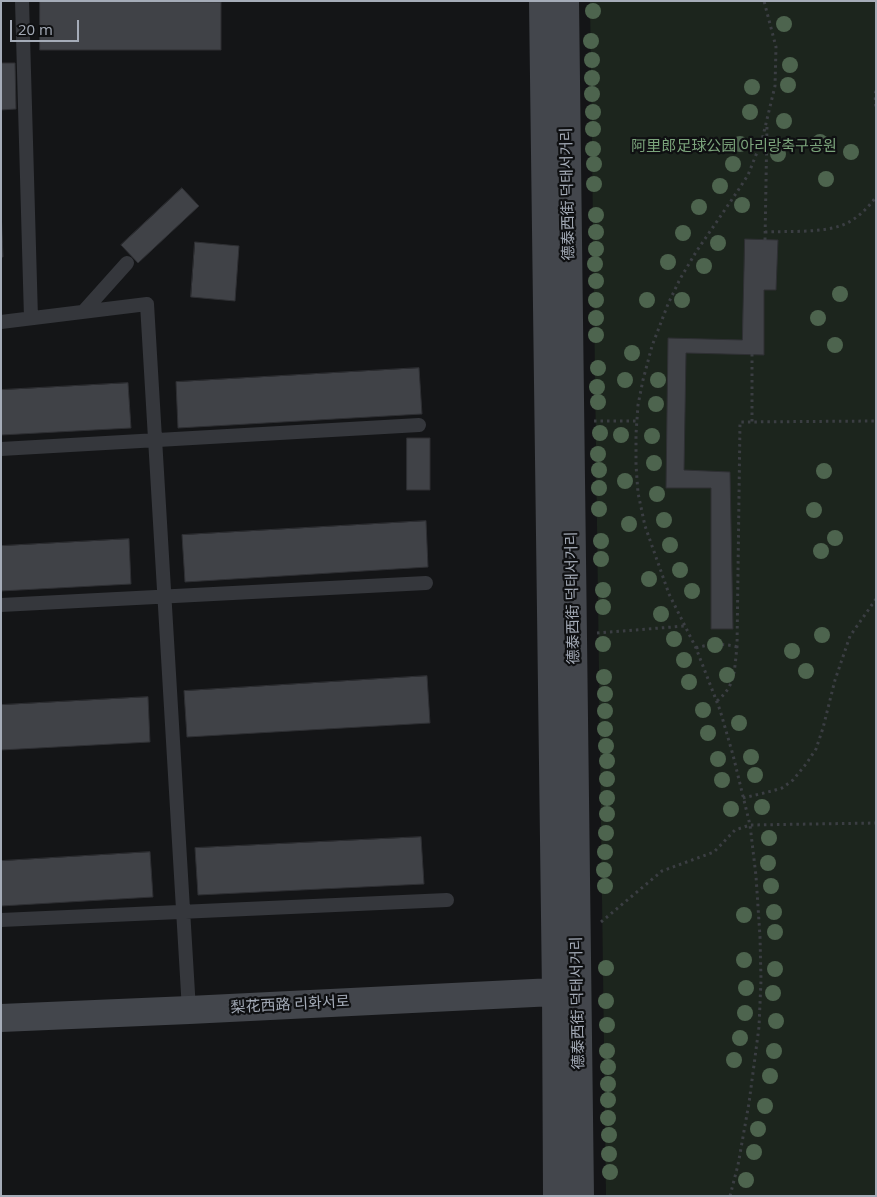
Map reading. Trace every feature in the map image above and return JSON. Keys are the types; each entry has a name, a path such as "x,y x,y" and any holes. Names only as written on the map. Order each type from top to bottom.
{"street":[{"name":"德泰西街 덕태서거리","path":"543,1 567,991 580,1196"},
{"name":"德泰西街 덕태서거리","path":"557,1196 567,991 565,1"},
{"name":"梨花西路 리화서로","path":"1,1018 567,991"}],"lane":[{"path":"22,1 31,318"},
{"path":"84,311 128,263"},
{"path":"1,322 147,304 189,1010"},
{"path":"1,449 418,425"},
{"path":"1,605 426,584"},
{"path":"1,920 447,900"}],"path":[{"path":"730,1196 738,1165 759,1027 760,937 750,825 733,755 717,701 696,648 669,594 645,526 638,493 636,421 652,346 668,304 696,252 748,175 762,140 775,86 776,47 764,1"},
{"path":"876,91 876,110"},
{"path":"765,240 767,119"},
{"path":"765,232 817,230 840,226 856,218 870,206 876,197"},
{"path":"752,354 752,422"},
{"path":"589,421 636,421"},
{"path":"717,701 731,686 737,648 740,422 876,421"},
{"path":"743,798 782,788 793,780 806,764 816,749 835,680 850,636 876,599"},
{"path":"591,633 685,626"},
{"path":"696,648 706,645 729,645 737,648"},
{"path":"595,927 662,871 714,852 735,830 750,825 876,823"}],"green space":[{"name":"阿里郎足球公园 아리랑축구공원","path":"590,1 876,1 876,1196 606,1196"}],"building":[{"path":"40,1 221,2 221,50 40,50"},
{"path":"1,63 15,63 16,109 1,110"},
{"path":"182,188 199,206 138,263 121,245"},
{"path":"1,209 3,257 1,257"},
{"path":"745,239 778,240 776,290 764,290 764,355 686,353 684,470 730,472 733,629 711,629 711,488 666,488 668,338 742,340"},
{"path":"195,242 239,246 235,301 191,297"},
{"path":"419,368 422,414 178,428 176,382"},
{"path":"128,383 131,428 1,435 1,390"},
{"path":"407,438 430,438 430,490 407,490"},
{"path":"426,521 428,567 185,582 182,535"},
{"path":"129,539 131,584 1,591 1,546"},
{"path":"427,676 430,723 187,737 184,691"},
{"path":"148,697 150,742 1,750 1,705"},
{"path":"421,837 424,884 198,895 195,848"},
{"path":"150,852 153,897 1,906 1,861"}]}
